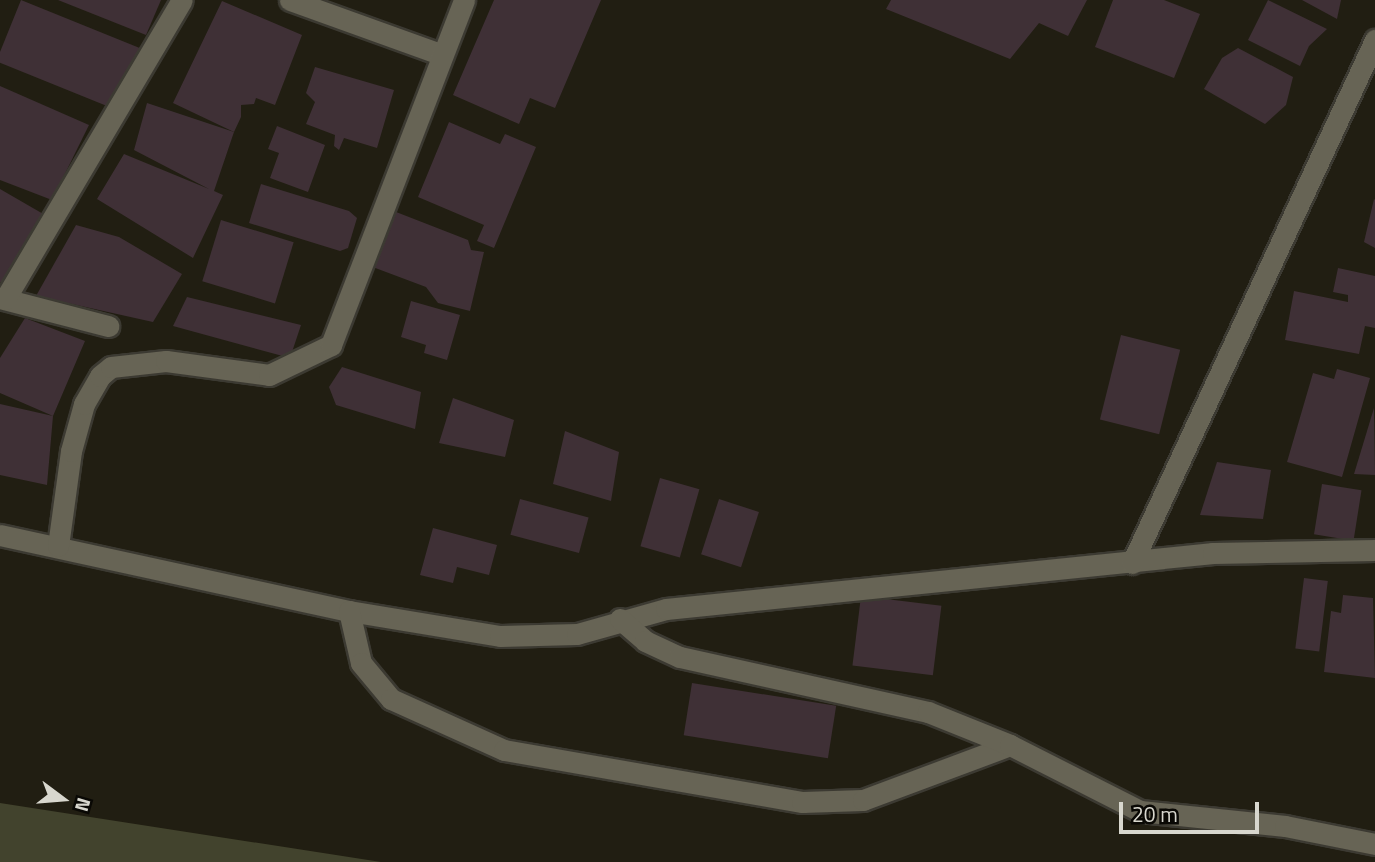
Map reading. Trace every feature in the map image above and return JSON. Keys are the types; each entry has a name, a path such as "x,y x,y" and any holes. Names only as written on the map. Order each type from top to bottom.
{"street":[{"path":"108,326 3,299 182,0"},
{"path":"290,0 440,54"},
{"path":"58,546 71,451 85,404 100,376 111,367 166,361 269,375 331,345 440,54 464,0"},
{"path":"1132,563 1375,40"},
{"path":"0,535 349,611 500,636 577,634 620,619 666,609 1213,553 1375,550"},
{"path":"349,611 361,663 391,699 504,750 802,802 863,800 1010,744"},
{"path":"620,619 645,641 680,657 929,712 1010,744 1140,811 1284,826 1375,844"}],"green space":[{"path":"0,803 381,862 0,862"}],"building":[{"path":"21,0 140,48 115,109 0,63 0,52"},
{"path":"58,0 161,0 146,35"},
{"path":"494,0 601,0 555,108 530,98 519,124 453,95"},
{"path":"891,0 1087,0 1068,36 1039,23 1010,59 886,9"},
{"path":"1113,0 1164,0 1200,14 1174,78 1095,47"},
{"path":"1268,0 1327,29 1309,46 1300,66 1248,40"},
{"path":"1302,0 1341,0 1337,19"},
{"path":"222,1 302,35 275,105 256,98 254,104 241,105 241,117 234,132 173,103"},
{"path":"1238,48 1293,77 1286,105 1265,124 1204,89 1222,58"},
{"path":"315,67 394,90 377,148 344,138 339,150 334,146 335,135 306,124 315,102 306,93"},
{"path":"0,86 89,125 52,200 0,180"},
{"path":"147,103 234,132 214,191 223,195 193,258 97,199 124,154 209,189 134,150"},
{"path":"449,122 500,144 505,134 536,147 494,248 477,241 484,225 418,197"},
{"path":"277,126 325,145 308,192 270,178 279,153 268,149"},
{"path":"261,184 349,211 357,218 348,248 340,251 249,223"},
{"path":"0,189 45,215 6,283 0,282"},
{"path":"1375,200 1375,248 1364,242"},
{"path":"391,210 468,240 471,250 484,252 470,311 438,303 426,287 370,266"},
{"path":"221,220 294,242 275,303 202,281"},
{"path":"76,225 119,237 182,274 153,322 36,296"},
{"path":"1338,268 1375,276 1375,328 1365,326 1359,354 1285,340 1294,291 1348,302 1348,295 1333,292"},
{"path":"187,297 301,325 290,358 173,326"},
{"path":"411,301 460,315 447,360 424,353 426,345 401,337"},
{"path":"25,318 85,341 53,416 0,393 0,358"},
{"path":"1121,335 1180,350 1159,434 1100,419"},
{"path":"342,367 421,392 415,429 336,405 329,387"},
{"path":"1337,369 1370,378 1342,477 1287,462 1313,373 1334,379"},
{"path":"453,398 514,420 505,457 439,443"},
{"path":"0,404 53,416 47,485 0,475"},
{"path":"1374,408 1375,475 1354,474"},
{"path":"565,431 619,452 611,501 553,484"},
{"path":"1217,462 1271,470 1263,519 1200,515"},
{"path":"660,478 699,489 680,558 640,546"},
{"path":"1322,484 1362,490 1354,541 1314,534"},
{"path":"520,499 589,517 579,553 510,535"},
{"path":"719,499 759,512 741,567 701,554"},
{"path":"433,528 497,545 489,575 457,567 453,583 420,575"},
{"path":"1304,578 1328,581 1319,651 1295,648"},
{"path":"1343,595 1373,598 1375,678 1324,672 1331,611 1341,613"},
{"path":"861,596 941,606 933,675 852,665"},
{"path":"692,683 836,706 828,758 684,735"}]}
